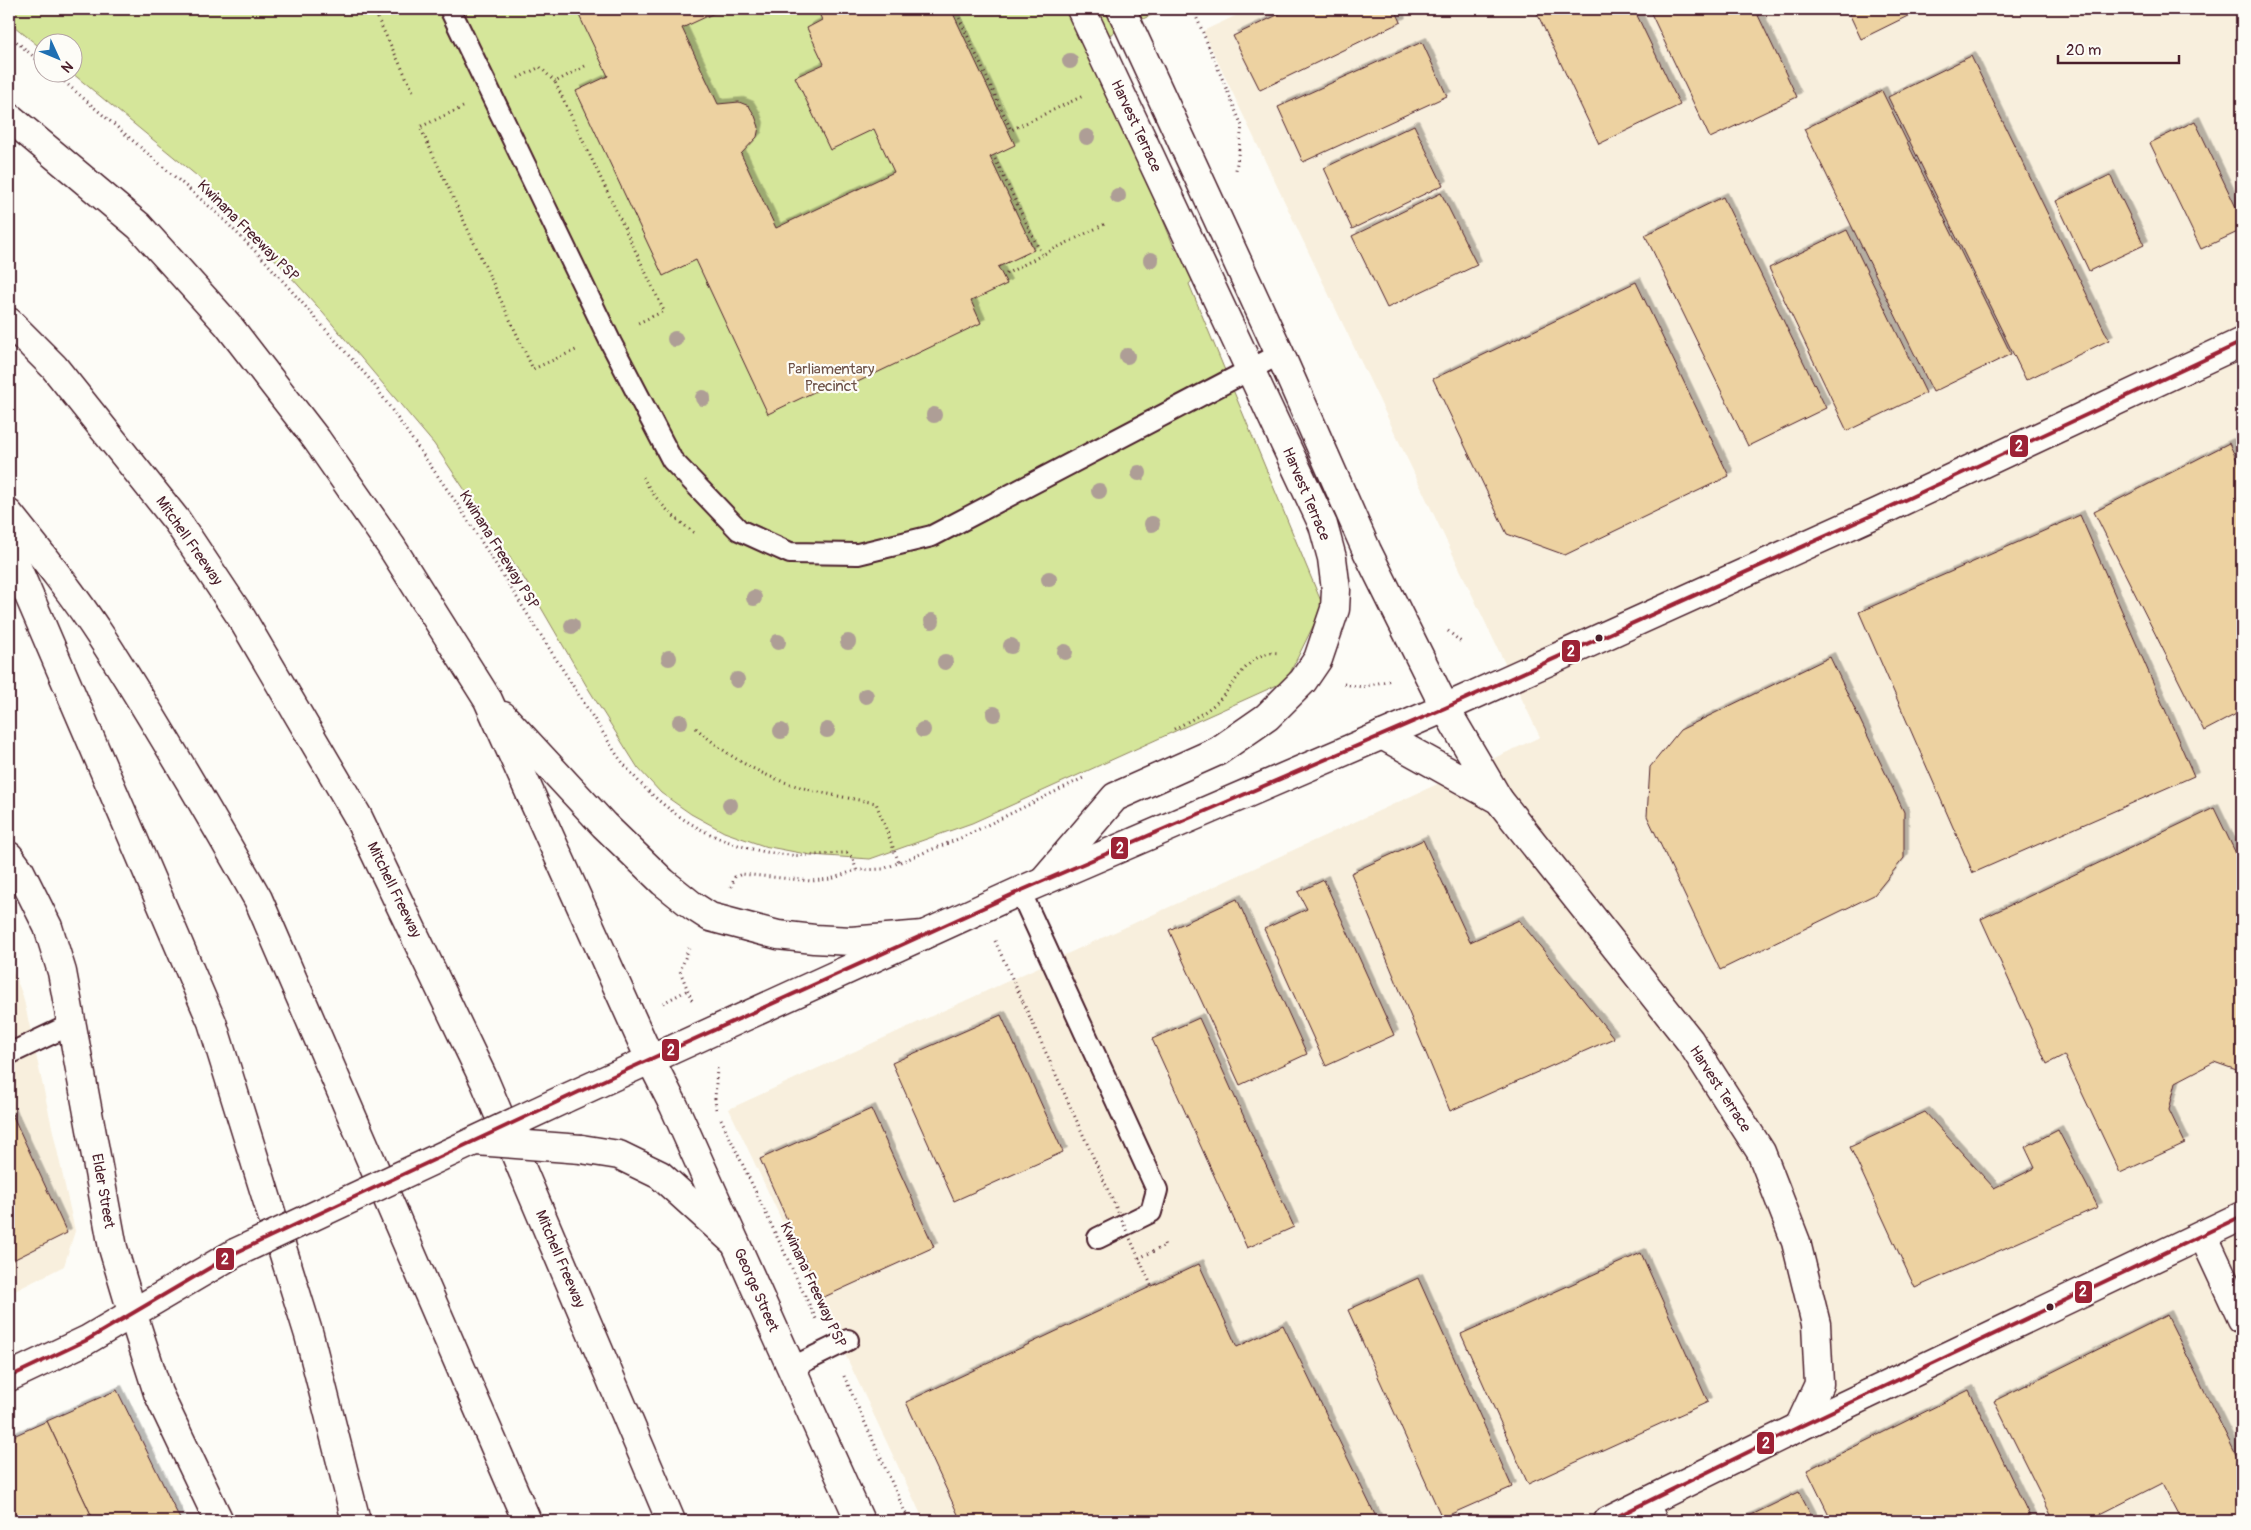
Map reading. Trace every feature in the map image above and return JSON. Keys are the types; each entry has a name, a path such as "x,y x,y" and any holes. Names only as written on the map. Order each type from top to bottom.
{"main road":[{"name":"Harvest Terrace","path":"1031,886 1115,797 1218,751 1267,717 1304,681 1318,659 1325,644 1335,609 1336,590 1330,550 1323,525 1081,9"},
{"name":"Harvest Terrace","path":"1121,9 1280,354 1367,551 1445,708 1499,800 1690,1042 1761,1152 1796,1242 1816,1324 1820,1384 1799,1427"},
{"path":"9,117 139,226 228,325 318,440 390,546 488,700 604,825 663,882 710,917 778,935 851,941 923,935"},
{"name":"Mitchell Freeway","path":"9,322 54,367 177,521 241,617 357,814 485,1082 671,1521"},
{"path":"9,1377 87,1340 133,1315 235,1253 650,1059 980,908 1445,708 1878,512 2242,342"},
{"path":"9,514 58,576 101,637 220,832 258,899 526,1521"},
{"path":"9,549 212,1022 309,1334 356,1521"},
{"name":"George Street","path":"488,700 650,1059 674,1106 860,1521"},
{"name":"Harvest Terrace","path":"1382,735 1499,800"},
{"name":"Elder Street","path":"9,856 20,871 48,926 62,972 113,1248 133,1315 158,1392 219,1521"},
{"path":"475,1141 581,1149 619,1155 660,1175 734,1243"},
{"path":"1608,1521 1648,1512 1799,1427 2242,1216"},
{"path":"2203,1235 2242,1318"}],"lane":[{"path":"450,9 609,340 672,460 739,530 790,553 858,554 932,536 1251,371 1280,354"},
{"path":"1031,886 1157,1190 1151,1212 1098,1238"},
{"path":"9,1054 72,1024"},
{"path":"791,1368 848,1340"}],"path":[{"path":"373,9 414,91"},
{"path":"955,9 1011,130 1087,94"},
{"path":"1193,9 1242,126"},
{"path":"9,35 32,55"},
{"path":"585,66 555,82 664,312 609,340"},
{"name":"Kwinana Freeway PSP","path":"64,82 218,214 266,262 372,384 418,446 617,756 641,786 682,819 728,842 753,850 785,855 847,853 853,858 856,870"},
{"path":"995,159 1042,255"},
{"path":"1006,274 1107,224"},
{"path":"1169,732 1216,702 1254,659 1268,653 1286,656"},
{"path":"1340,682 1367,687 1386,682 1398,676"},
{"path":"696,728 720,750 760,774 814,793 876,802 899,863"},
{"path":"730,888 735,877 742,874 811,881 831,879 856,870 883,869 963,837 1086,776"},
{"path":"980,908 1152,1287"},
{"path":"689,948 680,970 695,1008"},
{"path":"662,1003 688,990"},
{"name":"Kwinana Freeway PSP","path":"716,1062 715,1106 831,1349 909,1521"}],"shaded area":[{"path":"1250,9 2242,9 2242,1521 924,1521 729,1109 1540,737 1203,31"},
{"path":"9,961 23,996 75,1231 64,1266 9,1294"}],"green space":[{"name":"Parliamentary Precinct","path":"9,9 1164,9 1090,44 1175,249 1180,247 1195,277 1189,284 1323,606 1286,681 972,823 870,859 811,855 764,846 724,832 691,814 661,793 638,768 586,685 525,580 434,444 317,306 208,185 82,81 82,32 32,32 32,41 9,22"}],"building":[{"path":"576,9 723,9 682,28 718,104 739,102 749,106 755,116 759,127 757,137 741,154 776,228 894,172 874,129 830,150 795,77 824,64 807,28 822,20 817,9 951,9 1015,145 990,157 1034,250 998,267 1007,284 971,301 981,323 845,388 841,379 768,414 696,260 663,276 576,91 608,76"},
{"path":"1290,9 1395,9 1401,22 1260,90 1233,36"},
{"path":"1535,9 1634,9 1680,105 1599,144"},
{"path":"1649,9 1755,9 1797,97 1710,138"},
{"path":"1847,9 1922,9 1861,39"},
{"path":"1422,42 1447,96 1303,162 1278,107"},
{"path":"1971,56 2109,340 2026,380 1888,97"},
{"path":"1882,91 2011,354 1933,392 1804,129"},
{"path":"2195,121 2242,220 2242,230 2201,249 2150,143"},
{"path":"1414,125 1443,185 1352,229 1324,168"},
{"path":"2110,175 2144,245 2089,271 2056,201"},
{"path":"1441,193 1477,265 1387,308 1352,236"},
{"path":"1723,197 1826,408 1748,446 1645,235"},
{"path":"1847,230 1926,393 1847,431 1769,268"},
{"path":"1636,282 1729,476 1565,555 1507,534 1433,379"},
{"path":"2229,443 2242,471 2242,711 2204,731 2094,512"},
{"path":"2080,515 2194,776 1973,873 1859,612"},
{"path":"1830,657 1904,812 1904,858 1874,895 1720,970 1647,816 1650,767 1680,730"},
{"path":"2214,808 2242,866 2242,1072 2214,1062 2176,1082 2169,1110 2185,1143 2120,1173 2064,1055 2047,1064 1981,919"},
{"path":"1423,840 1470,942 1519,920 1614,1038 1450,1111 1351,873"},
{"path":"1324,880 1394,1035 1326,1066 1264,929 1307,909 1298,892"},
{"path":"1237,899 1307,1054 1240,1085 1169,930"},
{"path":"1001,1015 1063,1152 954,1201 892,1063"},
{"path":"1199,1018 1294,1227 1247,1248 1152,1039"},
{"path":"871,1109 934,1247 822,1298 760,1159"},
{"path":"1925,1112 1994,1188 2035,1168 2025,1147 2058,1130 2098,1207 1915,1288 1850,1147"},
{"path":"12,1114 67,1233 9,1262 9,1116"},
{"path":"1641,1253 1708,1402 1528,1484 1461,1334"},
{"path":"1199,1264 1237,1347 1283,1325 1378,1521 961,1521 906,1402"},
{"path":"1418,1278 1512,1487 1442,1518 1348,1310"},
{"path":"2167,1315 2242,1467 2242,1521 2182,1521 2162,1483 2087,1521 2054,1521 1994,1401"},
{"path":"117,1390 181,1521 94,1521 47,1421"},
{"path":"1969,1390 2032,1521 1832,1521 1807,1470"},
{"path":"47,1421 94,1521 9,1521 9,1438"},
{"path":"1799,1492 1814,1521 1739,1521"}],"transit line":[{"name":"2","path":"9,1377 87,1340 235,1253 600,1082 1020,891 1445,708 1879,512 2242,342"},
{"name":"2","path":"1608,1521 1799,1427 2242,1216"}]}
